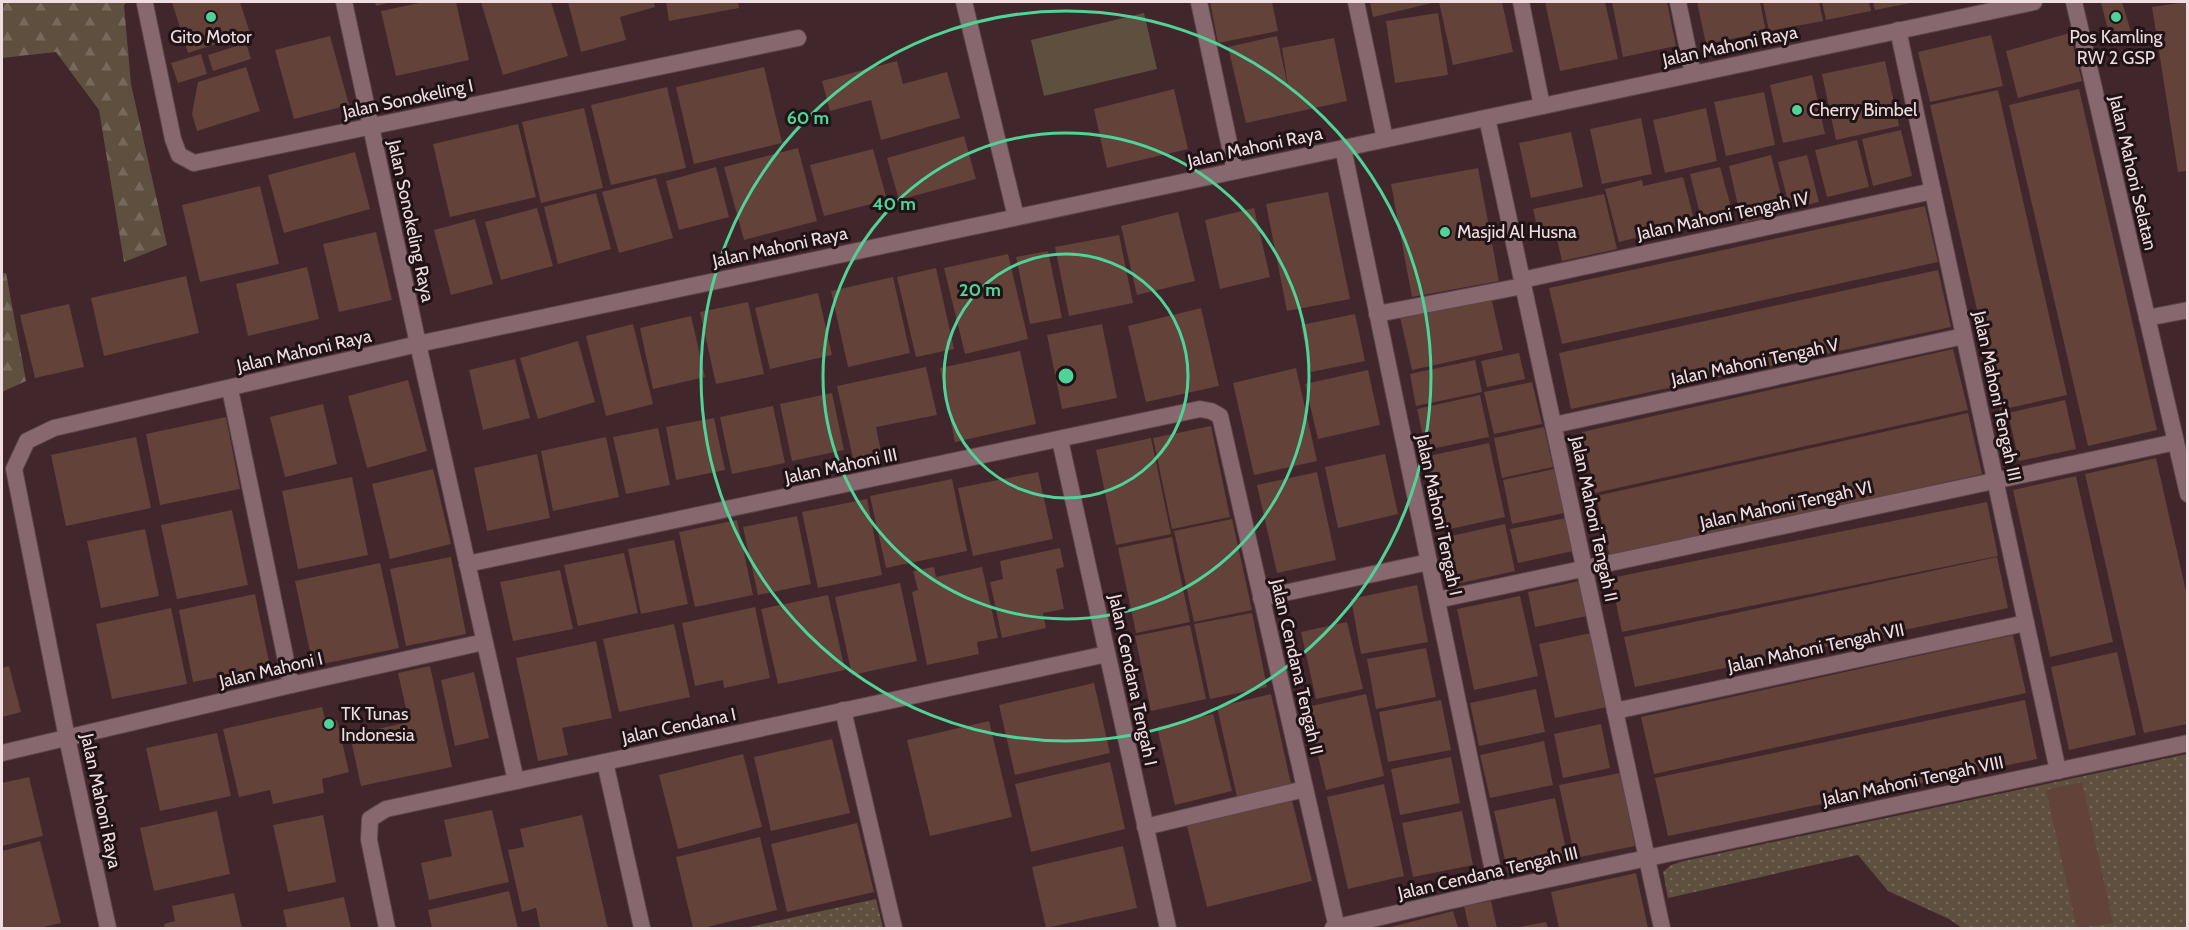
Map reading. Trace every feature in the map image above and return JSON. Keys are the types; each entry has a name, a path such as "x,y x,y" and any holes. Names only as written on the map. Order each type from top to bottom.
{"street":[{"name":"Jalan Sonokeling Raya","path":"344,2 418,344"},
{"path":"964,2 1016,217"},
{"path":"1199,2 1235,171"},
{"path":"1356,2 1385,139"},
{"path":"1521,2 1542,106"},
{"path":"1678,2 1693,74"},
{"name":"Jalan Mahoni Raya","path":"108,928 67,738 14,469 27,441 54,428 418,344 1693,74 1898,30 2000,5 2034,2"},
{"name":"Jalan Mahoni Selatan","path":"2074,2 2187,494"},
{"name":"Jalan Sonokeling I","path":"145,4 173,139 179,155 194,163 798,38"},
{"name":"Jalan Mahoni Tengah III","path":"1898,30 2058,771"},
{"name":"Jalan Mahoni Tengah II","path":"1487,118 1662,928"},
{"name":"Jalan Mahoni Tengah I","path":"1342,148 1497,890"},
{"name":"Jalan Mahoni Tengah IV","path":"1377,314 1933,191"},
{"path":"2147,318 2187,310"},
{"name":"Jalan Mahoni Tengah V","path":"1554,426 1964,336"},
{"path":"418,344 516,781"},
{"path":"230,389 291,685"},
{"name":"Jalan Mahoni III","path":"467,564 1200,409 1220,416"},
{"name":"Jalan Cendana Tengah II","path":"1220,416 1335,928"},
{"name":"Jalan Cendana Tengah I","path":"1060,440 1168,928"},
{"name":"Jalan Mahoni Tengah VI","path":"1437,600 2176,442"},
{"path":"1261,598 1429,562"},
{"name":"Jalan Mahoni Tengah VII","path":"1615,711 2026,623"},
{"name":"Jalan Mahoni I","path":"2,753 484,642"},
{"name":"Jalan Cendana I","path":"387,928 369,840 370,819 386,809 1107,654"},
{"path":"843,711 894,928"},
{"name":"Jalan Mahoni Tengah VIII","path":"1647,858 2187,743"},
{"path":"605,762 642,928"},
{"path":"1145,827 1305,789"},
{"name":"Jalan Cendana Tengah III","path":"1335,928 1647,858"}],"green space":[{"path":"2,2 127,2 124,5 131,84 167,245 124,262 99,110 56,52 2,58"},
{"path":"1144,13 1157,69 1044,96 1031,40"},
{"path":"2,273 6,273 26,381 2,392"},
{"path":"2187,754 2187,928 1962,928 1949,919 1888,891 1858,855 1668,898 1663,872 1671,865 1684,861"},
{"path":"876,899 883,928 745,928"}],"building":[{"name":"Gito Motor","path":"172,2 240,2 250,33 188,53"},
{"path":"375,2 391,2 376,6"},
{"path":"424,2 456,2 469,60 396,76 381,11"},
{"path":"481,2 551,2 568,56 503,75"},
{"path":"568,2 654,2 655,7 620,17 626,40 581,52"},
{"path":"666,2 738,2 739,8 669,21"},
{"path":"1210,2 1272,2 1278,31 1218,43"},
{"path":"1370,2 1432,2 1432,3 1373,17"},
{"path":"1439,2 1502,2 1513,52 1453,65"},
{"path":"1545,2 1605,2 1618,59 1560,71"},
{"path":"1612,2 1667,2 1676,46 1623,57"},
{"path":"1697,2 1760,2 1766,32 1706,44"},
{"path":"1763,2 1819,2 1823,21 1769,31"},
{"path":"1822,2 1869,2 1871,11 1826,20"},
{"path":"1873,2 1911,2 1911,3 1875,10"},
{"name":"Pos Kamling RW 2 GSP","path":"2122,2 2131,32 2110,37 2101,3"},
{"path":"2186,2 2187,171 2178,172 2152,7"},
{"path":"1438,13 1448,75 1395,83 1386,21"},
{"path":"2070,33 2082,81 2018,98 2006,51"},
{"path":"1991,35 2003,86 1930,102 1918,52"},
{"path":"330,36 349,105 294,119 275,50"},
{"path":"1277,36 1289,92 1282,48 1334,38 1347,101 1246,123 1228,47"},
{"path":"246,43 251,59 213,71 208,55"},
{"path":"201,54 207,74 178,83 171,63"},
{"path":"897,61 903,84 947,72 960,118 881,140 871,100 830,111 822,81"},
{"path":"1885,61 1899,126 1836,140 1822,74"},
{"path":"246,67 260,111 197,131 192,114 198,82"},
{"path":"764,67 782,143 694,164 676,87"},
{"name":"Cherry Bimbel","path":"1812,75 1825,134 1783,143 1770,85"},
{"path":"667,87 686,168 611,185 591,105"},
{"path":"1174,89 1188,149 1107,168 1094,109"},
{"path":"2079,89 2157,430 2088,446 2009,105"},
{"path":"1998,90 2067,395 2000,410 1930,105"},
{"path":"1764,92 1775,145 1726,156 1714,102"},
{"path":"584,108 603,188 541,203 522,122"},
{"path":"1706,108 1717,161 1665,173 1653,120"},
{"path":"1641,118 1652,174 1602,184 1590,129"},
{"path":"518,124 536,197 450,217 433,144"},
{"path":"1901,130 1912,176 1873,186 1862,139"},
{"path":"1571,132 1583,187 1531,198 1519,143"},
{"path":"964,136 976,179 899,200 887,158"},
{"path":"1857,140 1869,187 1827,197 1815,150"},
{"path":"798,148 817,221 744,240 724,167"},
{"path":"873,149 887,200 824,216 810,165"},
{"path":"355,152 370,209 284,233 268,175"},
{"path":"1771,155 1785,212 1742,223 1729,166"},
{"path":"1807,155 1819,202 1790,209 1778,162"},
{"path":"716,167 729,217 679,230 666,181"},
{"path":"1720,167 1734,218 1703,226 1690,174"},
{"name":"Masjid Al Husna","path":"1478,168 1499,281 1412,297 1391,184"},
{"path":"1683,177 1695,223 1619,242 1605,189 1642,180 1643,186"},
{"path":"656,178 673,238 619,253 602,192"},
{"path":"260,186 279,264 200,282 182,205"},
{"path":"1328,192 1350,299 1287,311 1266,204"},
{"path":"596,193 611,249 558,264 544,207"},
{"path":"1604,194 1617,249 1562,261 1556,235 1540,239 1533,209"},
{"path":"1925,206 1938,262 1562,344 1549,288"},
{"path":"537,208 553,266 501,280 485,222"},
{"path":"1254,208 1270,277 1220,289 1205,220"},
{"path":"1178,212 1195,281 1137,295 1121,226"},
{"path":"475,219 493,284 451,295 434,230"},
{"path":"376,232 392,300 339,312 323,244"},
{"path":"1119,235 1133,303 1069,316 1055,247"},
{"path":"1048,251 1062,318 1030,324 1016,257"},
{"path":"1008,254 1028,339 965,354 944,268"},
{"path":"307,267 319,319 248,336 236,284"},
{"path":"936,268 954,349 916,357 897,277"},
{"path":"1938,270 1951,327 1571,409 1559,353"},
{"path":"186,276 199,333 104,356 91,298"},
{"path":"893,277 910,353 848,367 831,291"},
{"path":"818,293 832,355 770,369 755,308"},
{"path":"1491,297 1503,350 1412,370 1400,317"},
{"path":"748,302 764,374 716,384 700,312"},
{"path":"69,304 84,367 35,378 20,315"},
{"path":"1201,308 1219,386 1146,402 1128,326"},
{"path":"1355,314 1365,361 1311,372 1301,325"},
{"path":"691,316 705,377 653,389 640,328"},
{"path":"633,324 653,404 606,416 586,336"},
{"path":"1102,324 1117,398 1062,409 1047,335"},
{"path":"578,341 595,402 538,419 520,358"},
{"path":"1953,349 1968,410 1595,493 1582,432"},
{"path":"1020,351 1036,424 955,442 940,368"},
{"path":"1519,353 1525,379 1487,387 1481,361"},
{"path":"515,359 530,418 483,430 469,370"},
{"path":"1475,360 1482,392 1416,406 1410,374"},
{"path":"926,367 937,415 876,427 882,457 854,463 837,386"},
{"path":"1296,368 1317,461 1254,475 1233,383"},
{"path":"1368,370 1380,425 1318,439 1305,384"},
{"path":"408,380 427,451 367,468 348,396"},
{"path":"1532,382 1542,424 1494,434 1484,392"},
{"path":"832,393 844,450 792,461 780,404"},
{"path":"1480,395 1489,437 1426,450 1417,409"},
{"path":"2065,400 2076,449 2019,461 2008,413"},
{"path":"323,404 337,464 285,477 270,417"},
{"path":"773,406 785,463 732,474 720,417"},
{"path":"1968,413 1982,474 1610,557 1596,496"},
{"path":"226,417 240,489 160,505 146,434"},
{"path":"714,418 725,470 676,480 666,427"},
{"path":"1211,426 1230,517 1172,529 1153,438"},
{"path":"1544,427 1553,467 1502,478 1494,438"},
{"path":"658,428 670,485 626,494 613,437"},
{"path":"136,437 151,508 66,526 51,455"},
{"path":"606,437 619,497 553,511 541,451"},
{"path":"1151,438 1171,534 1116,545 1096,450"},
{"path":"1489,443 1505,517 1441,531 1424,457"},
{"path":"537,454 550,518 487,531 474,468"},
{"path":"1385,454 1398,514 1338,528 1325,467"},
{"path":"2156,458 2187,596 2187,724 2144,733 2085,474"},
{"path":"433,469 451,544 390,559 372,484"},
{"path":"1554,469 1564,513 1512,524 1503,480"},
{"path":"1038,472 1053,539 973,556 958,488"},
{"path":"1317,472 1336,560 1277,573 1257,485"},
{"path":"2076,476 2113,642 2050,657 2013,490"},
{"path":"352,477 368,555 298,569 282,491"},
{"path":"952,479 967,551 886,568 870,496"},
{"path":"867,499 882,575 818,588 802,512"},
{"path":"1987,502 1998,556 1622,632 1611,578"},
{"path":"232,510 248,585 177,599 161,525"},
{"path":"797,516 811,584 758,595 743,527"},
{"path":"1566,518 1573,551 1518,563 1510,529"},
{"path":"1232,519 1252,610 1194,622 1174,531"},
{"path":"737,520 753,595 695,607 679,532"},
{"path":"1505,524 1515,571 1452,585 1442,538"},
{"path":"145,529 159,596 101,608 87,541"},
{"path":"1172,537 1190,622 1136,633 1118,548"},
{"path":"674,540 688,604 641,614 628,549"},
{"path":"1060,548 1064,567 1056,569 1064,609 1043,613 1046,628 1002,638 990,582 1003,579 1000,561"},
{"path":"624,553 638,613 578,626 564,565"},
{"path":"451,557 466,634 406,646 390,569"},
{"path":"1997,557 2008,608 1635,687 1624,637"},
{"path":"380,563 399,648 313,666 295,581"},
{"path":"934,567 936,577 982,567 998,638 977,642 979,654 927,665 912,592 918,590 913,571"},
{"path":"560,570 573,629 513,641 500,582"},
{"path":"1580,581 1587,616 1535,627 1528,592"},
{"path":"900,583 917,661 852,675 835,597"},
{"path":"1417,585 1428,642 1361,654 1351,599"},
{"path":"255,594 270,667 193,682 179,610"},
{"path":"828,595 845,670 778,684 761,609"},
{"path":"1520,596 1538,676 1474,690 1457,609"},
{"path":"755,607 770,678 724,688 723,680 695,686 682,623"},
{"path":"171,608 187,684 112,699 96,624"},
{"path":"1252,613 1267,687 1210,699 1194,624"},
{"path":"1347,622 1363,689 1316,699 1301,632"},
{"path":"674,624 690,697 619,712 603,639"},
{"path":"1190,625 1206,699 1151,711 1135,636"},
{"path":"1591,633 1607,707 1555,718 1539,644"},
{"path":"2013,635 2026,693 1654,774 1641,717"},
{"path":"596,641 612,718 562,728 568,755 538,761 516,658"},
{"path":"1426,648 1436,697 1376,709 1367,659"},
{"path":"2117,652 2136,735 2069,750 2051,667"},
{"path":"9,666 21,712 2,717 2,668"},
{"path":"430,666 452,767 361,786 350,735 409,722 398,673"},
{"path":"474,672 489,738 455,746 441,680"},
{"path":"1094,683 1110,753 1015,775 999,705"},
{"path":"1536,689 1545,732 1479,746 1470,703"},
{"path":"1271,694 1291,784 1237,797 1217,707"},
{"path":"1366,694 1384,776 1326,790 1307,707"},
{"path":"1441,700 1451,750 1388,762 1379,712"},
{"path":"2025,700 2037,759 1668,836 1655,778"},
{"path":"322,707 326,723 337,720 349,772 322,779 324,793 273,804 270,790 239,797 223,729"},
{"path":"1213,714 1232,791 1175,805 1157,727"},
{"path":"989,721 1012,817 930,836 907,740"},
{"path":"1601,724 1610,768 1563,778 1554,734"},
{"path":"217,733 231,796 160,811 146,748"},
{"path":"832,739 850,813 771,831 754,757"},
{"path":"1544,741 1553,785 1490,798 1480,755"},
{"path":"743,754 762,827 678,849 659,775"},
{"path":"1451,757 1460,803 1400,815 1391,769"},
{"path":"1110,762 1125,829 1031,852 1015,784"},
{"path":"1620,773 1635,846 1575,858 1559,785"},
{"path":"29,777 43,836 2,846 2,783"},
{"path":"2082,782 2113,923 2077,928 2046,790"},
{"path":"1384,784 1404,876 1348,889 1327,797"},
{"path":"1291,796 1312,881 1207,907 1186,822"},
{"path":"1555,798 1568,859 1508,873 1494,811"},
{"path":"492,810 509,882 429,900 421,863 452,856 444,820"},
{"path":"217,811 230,874 154,891 140,828"},
{"path":"1462,811 1473,865 1413,877 1402,823"},
{"path":"323,815 336,882 288,892 273,825"},
{"path":"582,815 608,928 540,928 536,908 522,912 508,850 524,847 520,829"},
{"path":"857,823 874,892 787,912 771,844"},
{"path":"760,837 777,910 703,928 693,928 676,857"},
{"path":"40,841 61,923 39,928 2,928 2,851"},
{"path":"1123,846 1137,908 1046,928 1032,867"},
{"path":"1636,873 1648,928 1559,928 1551,892"},
{"path":"509,891 518,928 432,928 428,910"},
{"path":"234,893 242,928 165,928 164,924 175,921 172,906"},
{"path":"344,897 351,928 287,928 283,910"},
{"path":"1491,901 1497,928 1469,928 1464,906"},
{"path":"1453,911 1458,928 1387,928"},
{"path":"1546,922 1548,928 1519,928 1519,927"}],"place":[{"name":"Gito Motor","path":"211,17"},
{"name":"Pos Kamling RW 2 GSP","path":"2116,17"},
{"name":"Cherry Bimbel","path":"1797,110"},
{"name":"Masjid Al Husna","path":"1445,232"},
{"name":"TK Tunas Indonesia","path":"329,724"}]}
